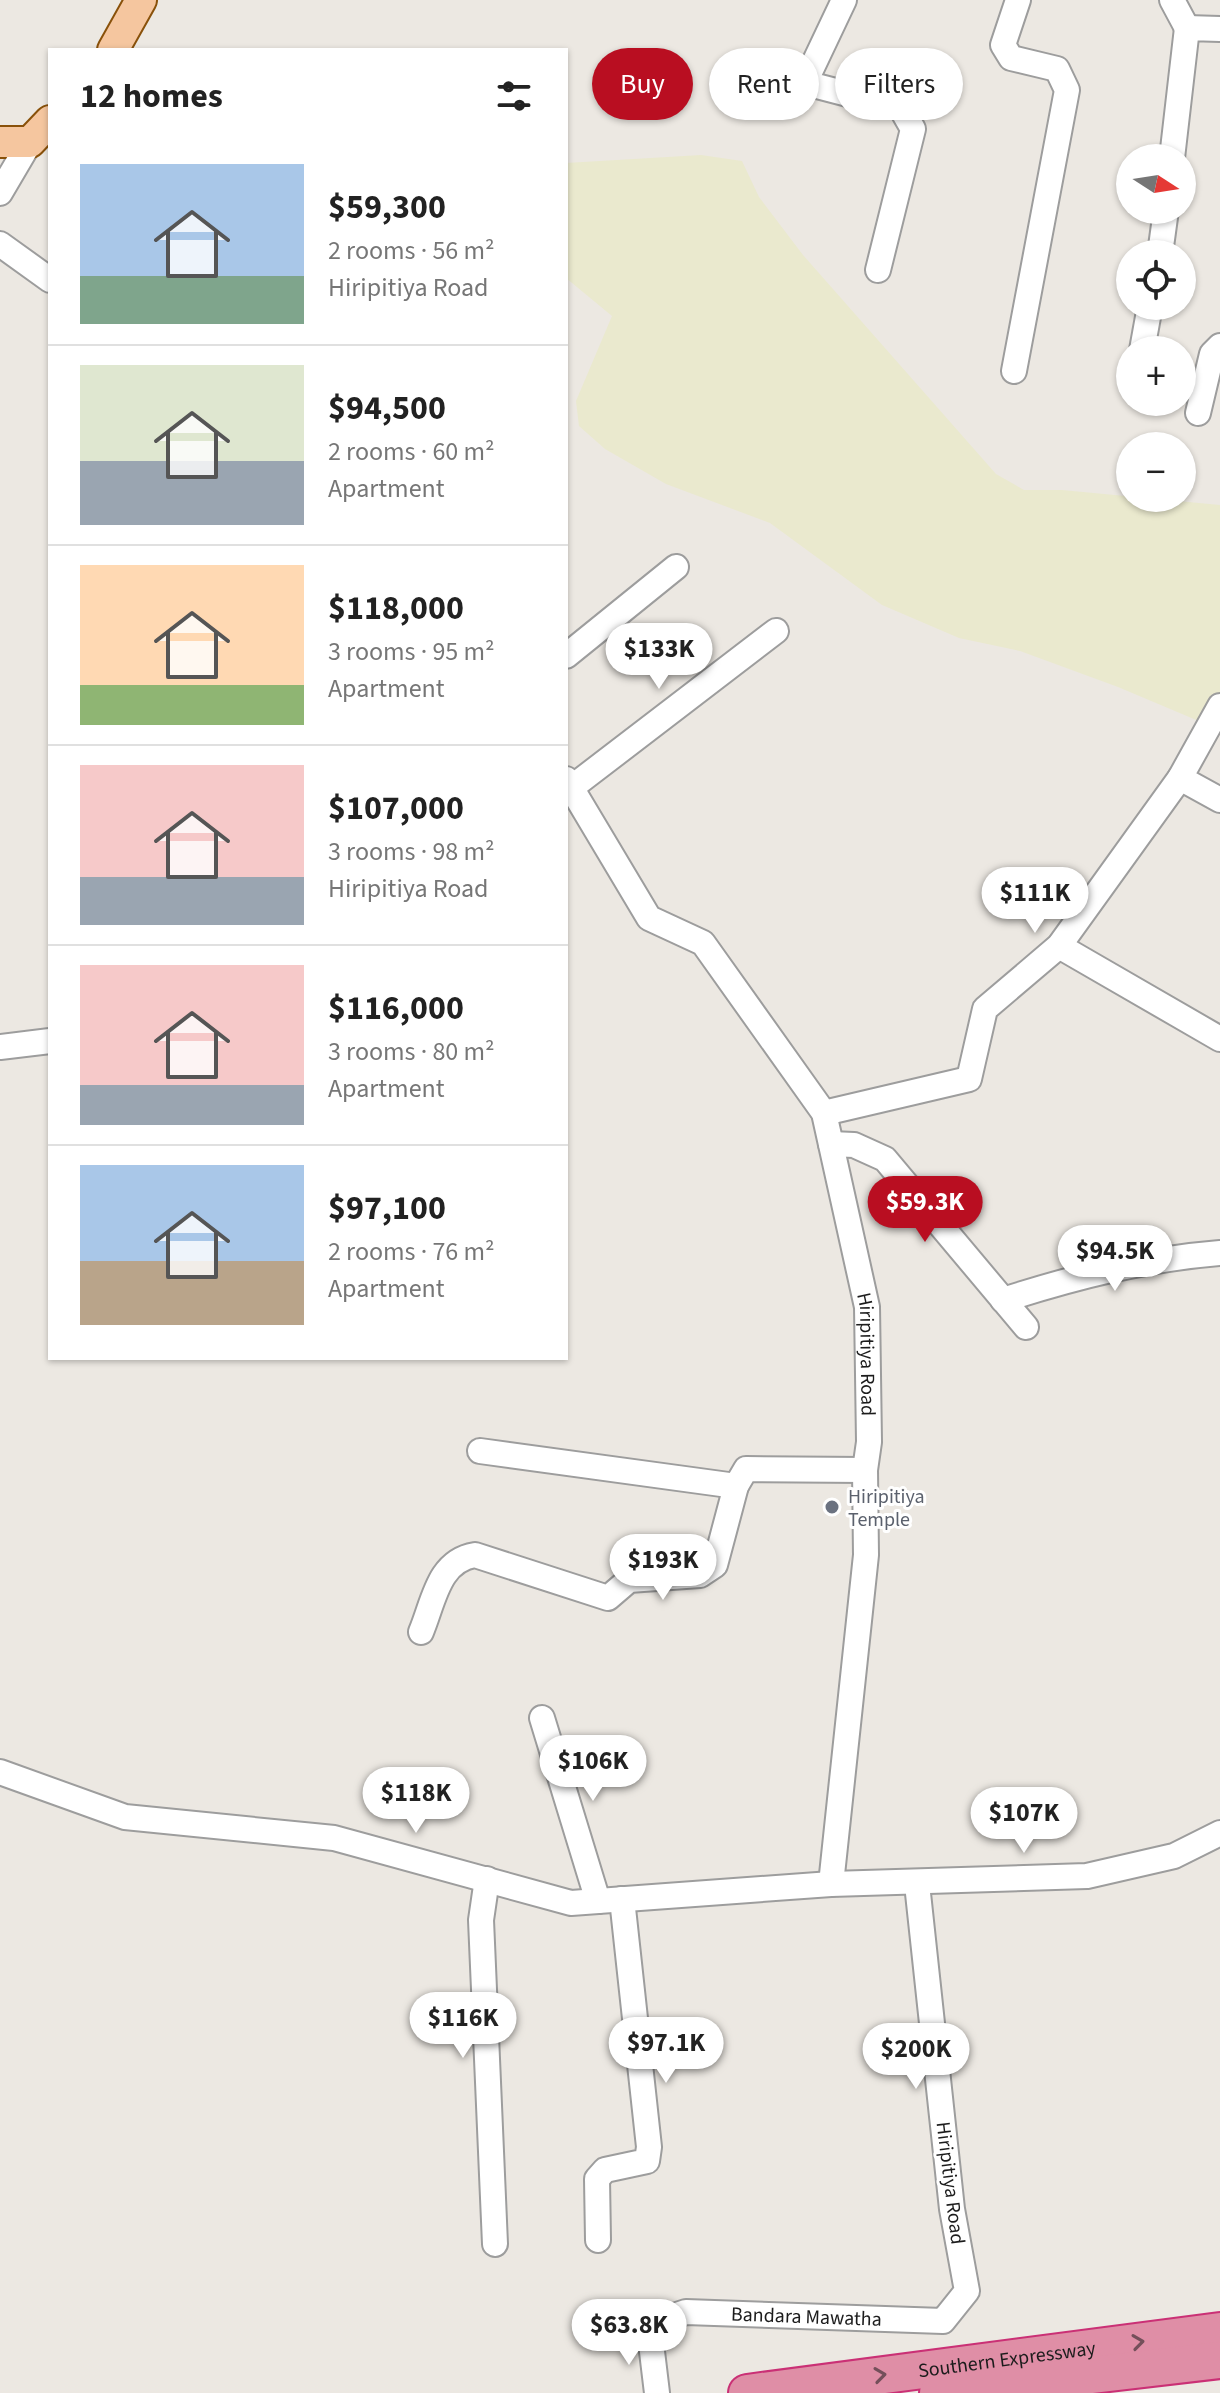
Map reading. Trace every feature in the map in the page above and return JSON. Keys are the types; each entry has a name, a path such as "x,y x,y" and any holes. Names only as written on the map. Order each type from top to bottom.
{"highway":[{"name":"Southern Expressway","path":"747,2393 1220,2331"},
{"name":"Southern Expressway","path":"938,2393 1220,2360"}],"main road":[{"path":"114,48 141,0"},
{"path":"0,142 40,132"}],"street":[{"path":"844,0 808,76 809,84 901,108 913,129 878,270"},
{"path":"1014,371 1067,90 1057,69 1011,58 1003,45 1018,0"},
{"path":"1172,0 1187,28 1174,144"},
{"path":"1187,28 1220,29"},
{"path":"0,193 40,132"},
{"path":"0,244 48,279"},
{"path":"1198,413 1212,354 1220,346"},
{"path":"568,654 676,567"},
{"path":"568,784 776,631"},
{"path":"824,1113 969,1079 985,1009 1059,946 1180,778 1220,706"},
{"path":"1180,778 1220,800"},
{"name":"Hiripitiya Road","path":"568,784 649,918 703,943 824,1113 867,1307 869,1442 865,1470 866,1555 831,1884"},
{"path":"1059,946 1220,1039"},
{"path":"0,1047 48,1041"},
{"path":"831,1144 854,1145 885,1159 1026,1327"},
{"path":"1003,1300 1077,1276 1168,1257 1220,1253"},
{"path":"480,1451 736,1486"},
{"path":"421,1632 448,1566 460,1558 475,1555 608,1598 629,1580 700,1575 715,1565 736,1486 746,1469 865,1470"},
{"path":"542,1718 610,1900 649,2147 647,2161 605,2170 597,2179 598,2240"},
{"path":"0,1772 125,1817 334,1838 571,1903 831,1884 917,1884 1087,1876 1174,1856 1220,1833"},
{"path":"487,1879 481,1920 495,2244"},
{"name":"Hiripitiya Road","path":"917,1884 952,2209 967,2291"},
{"name":"Bandara Mawatha","path":"657,2393 650,2335 659,2321 686,2312 943,2321 967,2291"}],"green space":[{"path":"701,155 742,161 759,197 803,255 996,474 1024,490 1116,495 1116,512 1196,512 1196,503 1220,505 1220,730 1118,687 1020,651 959,638 882,605 770,523 666,484 605,449 579,426 576,401 612,316 568,280 568,163"}],"place":[{"name":"Hiripitiya Temple","path":"832,1507"}]}
